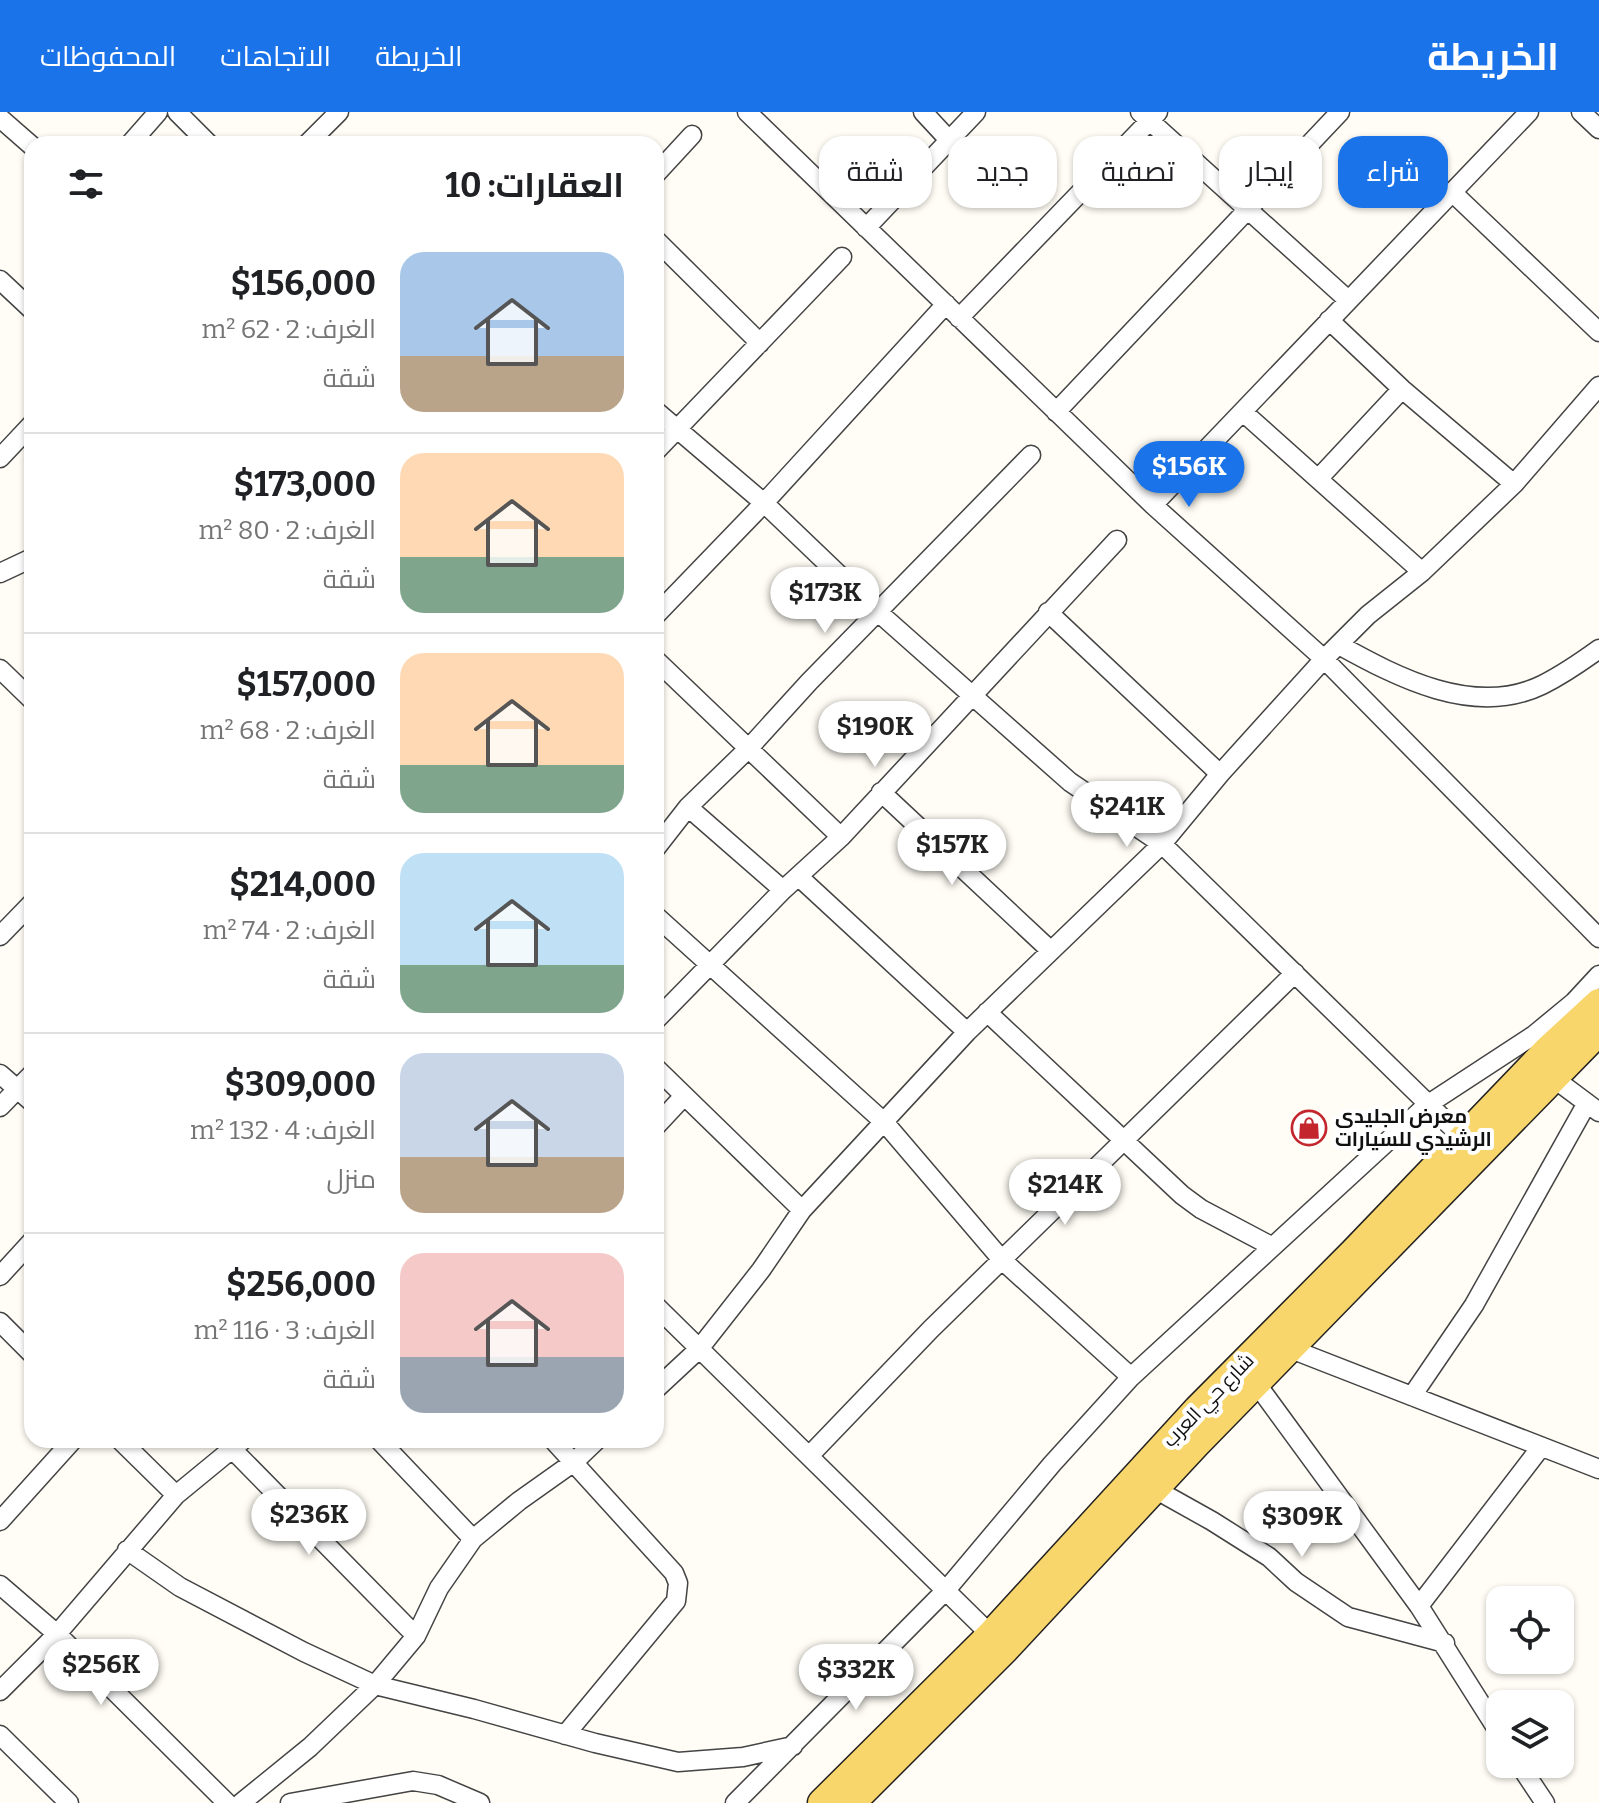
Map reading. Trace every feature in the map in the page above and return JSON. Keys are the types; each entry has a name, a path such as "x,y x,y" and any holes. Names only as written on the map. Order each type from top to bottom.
{"main road":[{"name":"شارع حي العرب","path":"822,1803 998,1642 1153,1488 1227,1396 1548,1050 1599,1003"},
{"name":"شارع حي العرب","path":"851,1803 998,1642 1119,1494 1227,1396 1256,1383 1599,1031"}],"street":[{"path":"137,136 158,112"},
{"path":"177,112 201,136"},
{"path":"315,136 339,112"},
{"path":"747,112 1153,505 1324,659 1599,938"},
{"path":"923,112 948,139"},
{"path":"953,136 976,112"},
{"path":"1056,412 1340,112"},
{"path":"1153,505 1529,112"},
{"path":"1581,112 1599,129"},
{"path":"959,318 1149,115 1248,211 1348,300"},
{"path":"0,118 24,139"},
{"path":"664,165 692,135"},
{"path":"866,228 948,141"},
{"path":"1452,192 1599,332"},
{"path":"664,248 760,343"},
{"path":"664,443 842,257"},
{"path":"1,282 24,303"},
{"path":"664,607 764,503 946,304"},
{"path":"1329,320 1402,389 1514,484"},
{"path":"664,1382 699,1349 761,1270 802,1210 967,1032 1162,844 1220,774 1324,659 1368,615 1422,572 1514,484 1599,386"},
{"path":"1318,479 1402,389"},
{"path":"1243,412 1422,572"},
{"path":"664,418 764,503 878,612 1070,782 1162,844 1464,1139"},
{"path":"2,451 24,431"},
{"path":"664,838 688,807 749,748 1031,455"},
{"path":"664,1012 783,890 841,837 1117,540"},
{"path":"0,573 24,562"},
{"path":"1048,612 1220,774"},
{"path":"1339,645 1388,672 1438,692 1499,697 1539,687 1599,649"},
{"path":"664,668 841,837"},
{"path":"0,669 24,692"},
{"path":"881,792 1051,951"},
{"path":"688,807 783,890"},
{"path":"798,876 967,1032"},
{"path":"4,924 24,909"},
{"path":"664,923 885,1123 1002,1260 1131,1377"},
{"path":"810,1455 931,1329 1295,973"},
{"path":"735,1803 947,1589 1052,1464 1131,1377 1427,1105 1534,1035 1574,1002 1599,975"},
{"path":"987,1012 1182,1195 1201,1209 1271,1246"},
{"path":"0,1074 24,1096"},
{"path":"664,1076 802,1210"},
{"path":"1412,1396 1474,1305 1593,1108 1552,1077"},
{"path":"0,1107 24,1083"},
{"path":"664,1117 684,1096"},
{"path":"0,1276 24,1250"},
{"path":"664,1314 998,1642"},
{"path":"0,1322 24,1346"},
{"path":"1291,1349 1599,1469"},
{"path":"1256,1383 1445,1643 1486,1711"},
{"path":"1419,1606 1541,1447"},
{"path":"0,1521 66,1448"},
{"path":"128,1448 176,1495"},
{"path":"0,1691 57,1634 176,1495 234,1448"},
{"path":"241,1448 416,1636"},
{"path":"387,1448 473,1539"},
{"path":"561,1448 674,1573 678,1583 676,1601 565,1735"},
{"path":"241,1803 310,1747 375,1685 416,1636 439,1588 473,1539 589,1448"},
{"path":"1153,1488 1269,1557 1296,1582 1348,1617 1445,1643"},
{"path":"127,1550 192,1593 375,1685 678,1762 743,1757 793,1746"},
{"path":"0,1585 57,1634 227,1803"},
{"path":"0,1735 69,1803"},
{"path":"1528,1778 1545,1803"},
{"path":"290,1803 413,1781 438,1785 480,1803"}],"place":[{"name":"معرض الجليدي الرشيدي للسيارات","path":"1309,1128"}]}
